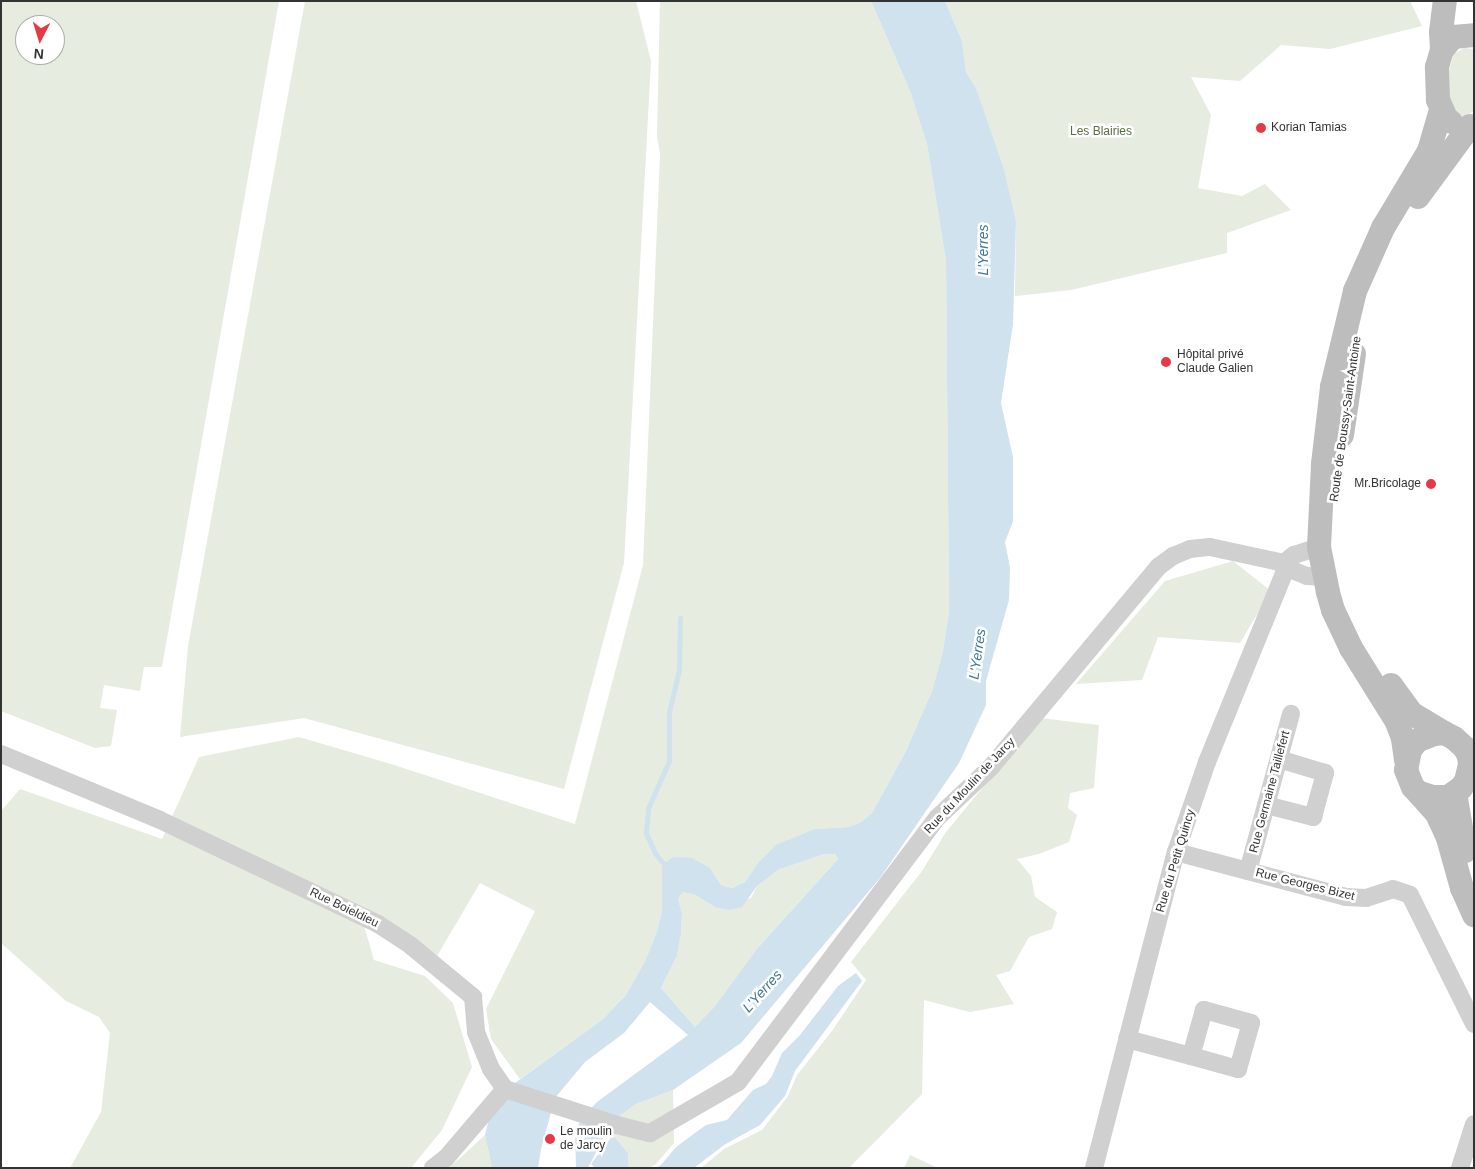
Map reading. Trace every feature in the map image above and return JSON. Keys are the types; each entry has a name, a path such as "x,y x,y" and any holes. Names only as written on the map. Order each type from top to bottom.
{"main road":[{"path":"1444,1 1441,32 1442,50 1436,87 1441,110 1446,118 1454,124 1472,126"},
{"path":"1442,50 1453,37 1474,35"},
{"name":"Route de Boussy-Saint-Antoine","path":"1406,760 1404,738 1397,722 1350,648 1333,610 1324,577 1319,547 1323,464 1332,387 1346,322 1367,260 1383,228 1429,150 1441,110"},
{"name":"Route de Boussy-Saint-Antoine","path":"1459,739 1411,713 1352,622 1342,589 1336,555 1334,499 1350,373 1360,328 1372,290 1403,221 1430,178 1472,126"},
{"path":"1420,793 1442,798 1455,793 1466,781 1471,771 1469,756 1459,739 1424,736 1416,741 1406,760 1408,779 1441,822 1448,838 1462,888 1474,915"},
{"path":"1455,793 1460,834 1474,879"}],"street":[{"name":"Rue du Moulin de Jarcy","path":"505,1089 617,1125 650,1133 738,1082 938,817 991,767 1158,566 1173,556 1190,549 1210,547 1284,563 1299,573 1324,577"},
{"path":"1284,563 1294,555 1319,547"},
{"name":"Rue du Petit Quincy","path":"1094,1168 1176,852 1207,762 1284,573 1284,563"},
{"name":"Rue Germaine Taillefert","path":"1248,871 1291,714"},
{"name":"Rue Boieldieu","path":"1,754 160,820 386,929 410,945 473,997 476,1032 491,1069 505,1089"},
{"path":"1266,805 1313,817 1325,773 1279,758"},
{"name":"Rue Georges Bizet","path":"1176,852 1346,897 1366,898 1392,889 1410,895 1474,1024"},
{"path":"1127,1039 1191,1056"},
{"path":"434,1168 446,1158 505,1089"},
{"path":"1465,1165 1474,1124"}],"green space":[{"path":"1,1 279,1 162,667 144,667 140,691 104,685 100,708 117,710 111,746 95,748 1,711"},
{"path":"305,1 636,1 651,61 624,563 564,789 304,718 180,737 188,646"},
{"path":"660,1 871,1 910,91 927,144 946,261 949,611 943,651 932,691 905,753 872,813 861,822 849,827 815,829 757,864 745,882 732,888 721,885 710,868 673,857 663,865 662,911 657,932 645,961 626,995 603,1019 520,1079 491,1039 486,1009 535,911 480,883 437,956 358,905 374,960 425,976 453,1003 472,1067 442,1130 411,1168 70,1168 101,1112 110,1033 99,1017 66,1001 1,943 1,811 20,789 162,839 199,757 299,737 391,764 575,824 643,565 660,154 657,136"},
{"name":"Les Blairies","path":"945,1 1410,1 1422,26 1330,49 1281,45 1240,81 1191,77 1211,115 1198,188 1242,196 1265,184 1291,210 1227,233 1227,253 1071,290 1015,296 1016,222 976,88 966,72 962,41"},
{"path":"1464,48 1474,49 1474,111 1464,117 1457,116 1444,86 1454,54"},
{"path":"1233,561 1271,591 1240,643 1158,637 1142,680 1076,684 1165,581"},
{"path":"1040,718 1099,725 1094,788 1070,793 1068,808 1077,815 1069,842 1039,854 1017,859 1031,876 1035,897 1057,912 1052,929 1029,937 1010,971 996,975 1014,1004 970,1012 924,1000 922,1094 849,1168 701,1168 724,1149 762,1130 788,1096 797,1075 832,1031 866,980 851,962 922,871 946,832"},
{"path":"824,854 835,854 838,859 756,950 715,1006 695,1027 661,988 677,956 682,913 678,899 683,892 695,895 715,907 751,898 757,886 778,870"},
{"path":"673,1090 674,1143 656,1164 649,1168 629,1168 628,1153 613,1135 618,1117 636,1104"},
{"path":"485,1135 492,1168 448,1168 460,1158"},
{"path":"910,1155 938,1168 904,1168"}],"water":[{"name":"L'Yerres","path":"871,1 945,1 962,41 966,72 976,88 1004,170 1016,222 1013,324 1001,403 1013,457 1013,521 1005,542 1010,568 1009,600 986,681 986,705 959,763 880,878 741,1043 673,1090 636,1104 618,1117 614,1117 588,1168 576,1168 575,1131 582,1118 597,1102 688,1035 650,1002 624,1033 585,1062 555,1098 541,1149 538,1168 492,1168 485,1135 490,1115 515,1083 603,1019 626,995 645,961 657,932 662,911 662,865 673,857 692,858 710,868 721,885 732,888 745,882 757,864 776,845 815,829 849,827 861,822 872,813 905,753 932,691 943,651 949,611 946,261 927,144 910,91","holes":["824,854 835,854 838,859 756,950 715,1006 695,1027 661,988 677,956 682,913 678,899 683,892 695,895 715,907 729,910 742,907 757,886 778,870"]},
{"path":"856,973 862,981 795,1071 785,1096 760,1125 724,1145 694,1168 656,1168 661,1165 676,1147 706,1125 727,1120 753,1090 766,1084 772,1076 782,1053 800,1035 838,986"},
{"path":"613,1135 628,1153 629,1168 595,1168 591,1164"}],"waterway":[{"path":"667,868 655,853 646,833 648,808 669,761 669,712 679,670 680,618"}],"place":[{"name":"Korian Tamias","path":"1261,128"},
{"name":"Hôpital privé Claude Galien","path":"1166,362"},
{"name":"Mr.Bricolage","path":"1431,484"},
{"name":"Le moulin de Jarcy","path":"550,1139"}]}
